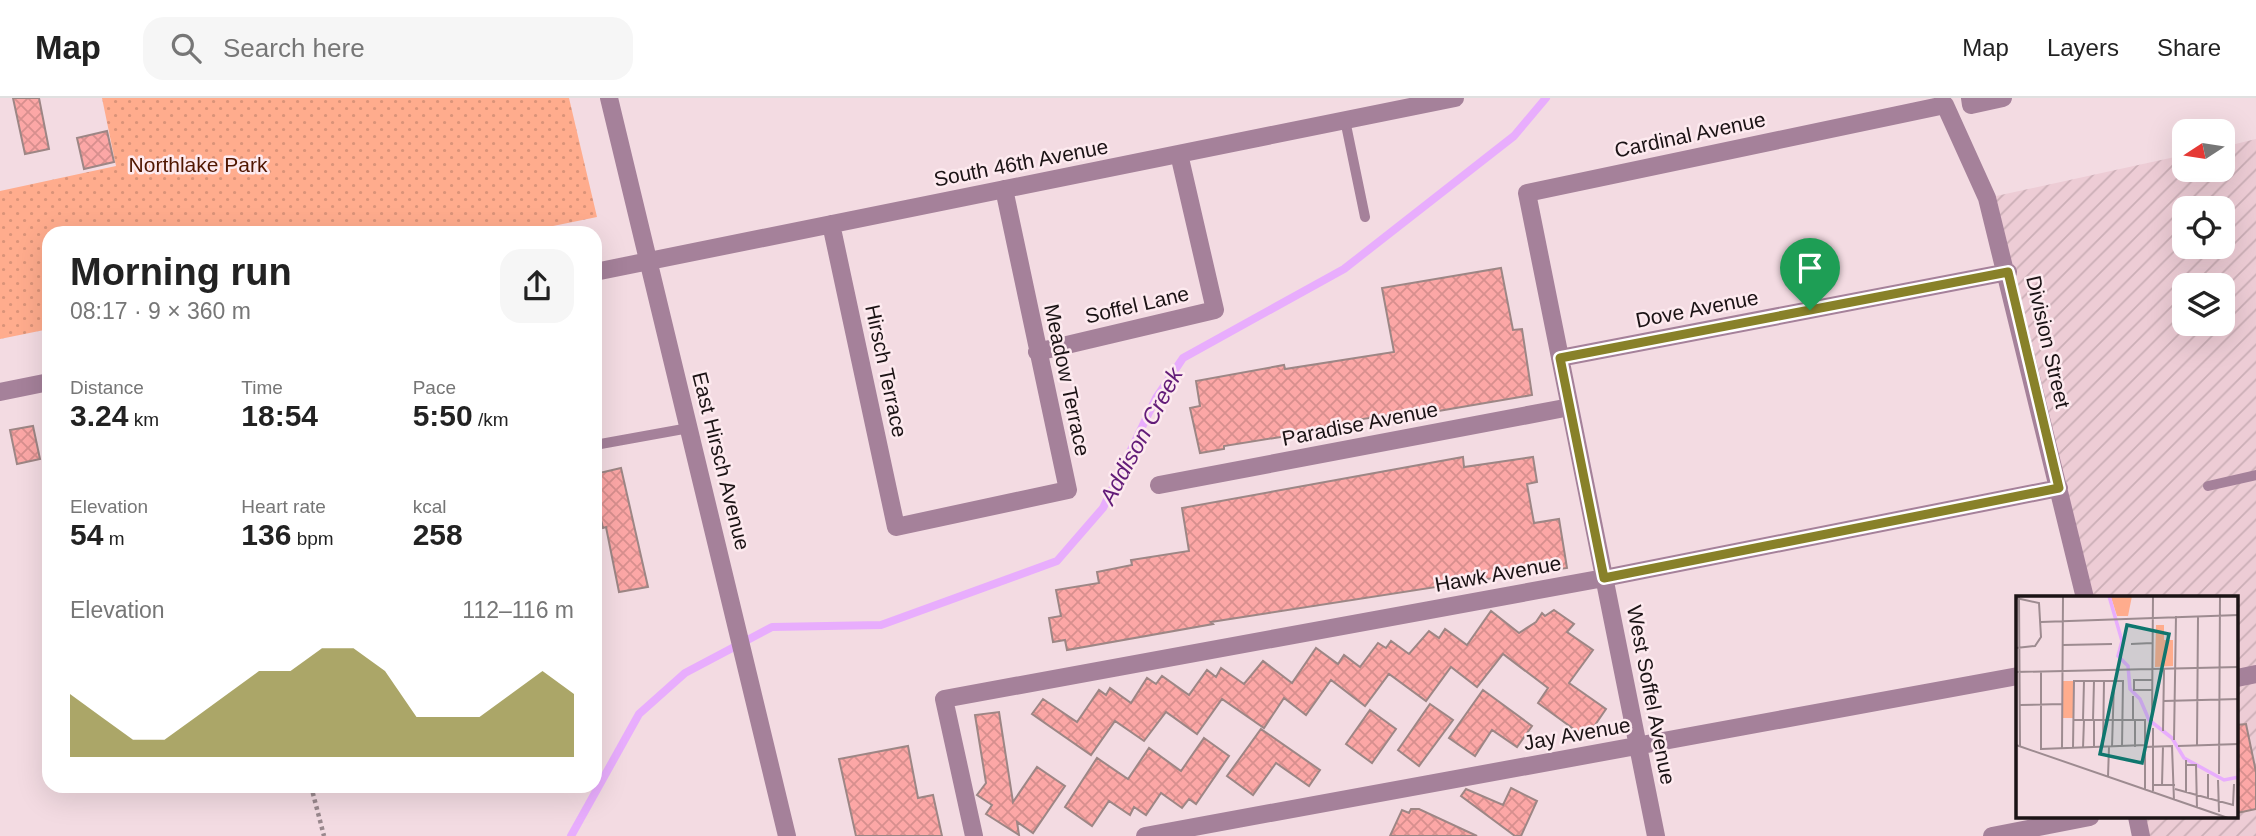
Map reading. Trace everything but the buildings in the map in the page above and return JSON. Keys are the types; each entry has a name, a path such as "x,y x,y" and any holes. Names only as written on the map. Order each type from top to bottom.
{"street":[{"name":"East Hirsch Avenue","path":"609,98 787,836"},
{"name":"South 46th Avenue","path":"602,271 1455,98"},
{"path":"1971,101 2003,98"},
{"name":"Cardinal Avenue","path":"1527,193 1945,104"},
{"name":"Division Street","path":"1945,104 1987,198 2008,272 2085,596"},
{"name":"Soffel Lane","path":"1037,352 1215,310 1180,154"},
{"name":"Meadow Terrace","path":"896,527 1068,490 1004,189"},
{"name":"West Soffel Avenue","path":"1527,193 1656,836"},
{"name":"Hirsch Terrace","path":"831,224 896,527"},
{"name":"Dove Avenue","path":"1560,358 2008,272"},
{"path":"0,392 42,383"},
{"name":"Paradise Avenue","path":"1159,485 1570,407"},
{"name":"Hawk Avenue","path":"974,836 944,699 1604,578 2059,488"},
{"path":"2238,678 2256,674"},
{"name":"Jay Avenue","path":"1145,836 2016,676"},
{"path":"1992,836 2085,818"},
{"path":"2137,818 2141,836"}],"lane":[{"path":"1345,120 1364,216"},
{"path":"602,444 689,428"},
{"path":"2208,486 2256,475"}],"path":[{"path":"313,793 324,836"}],"shaded area":[{"path":"2256,139 2256,836 2141,836 2137,818 2238,818 2238,596 2085,596 1987,198 2172,158 2172,182 2235,182 2235,144"}],"green space":[{"name":"Northlake Park","path":"102,98 569,98 597,217 553,226 42,226 42,330 0,339 0,191 116,166"}],"waterway":[{"name":"Addison Creek","path":"602,780 639,714 685,673 772,627 881,625 1057,561 1103,508 1156,398 1183,358 1344,269 1514,136 1546,98"},
{"name":"Addison Creek","path":"571,836 595,793"}],"route":[{"path":"2008,272 2059,488 1604,578 1560,358 1810,310 2008,272"}]}
